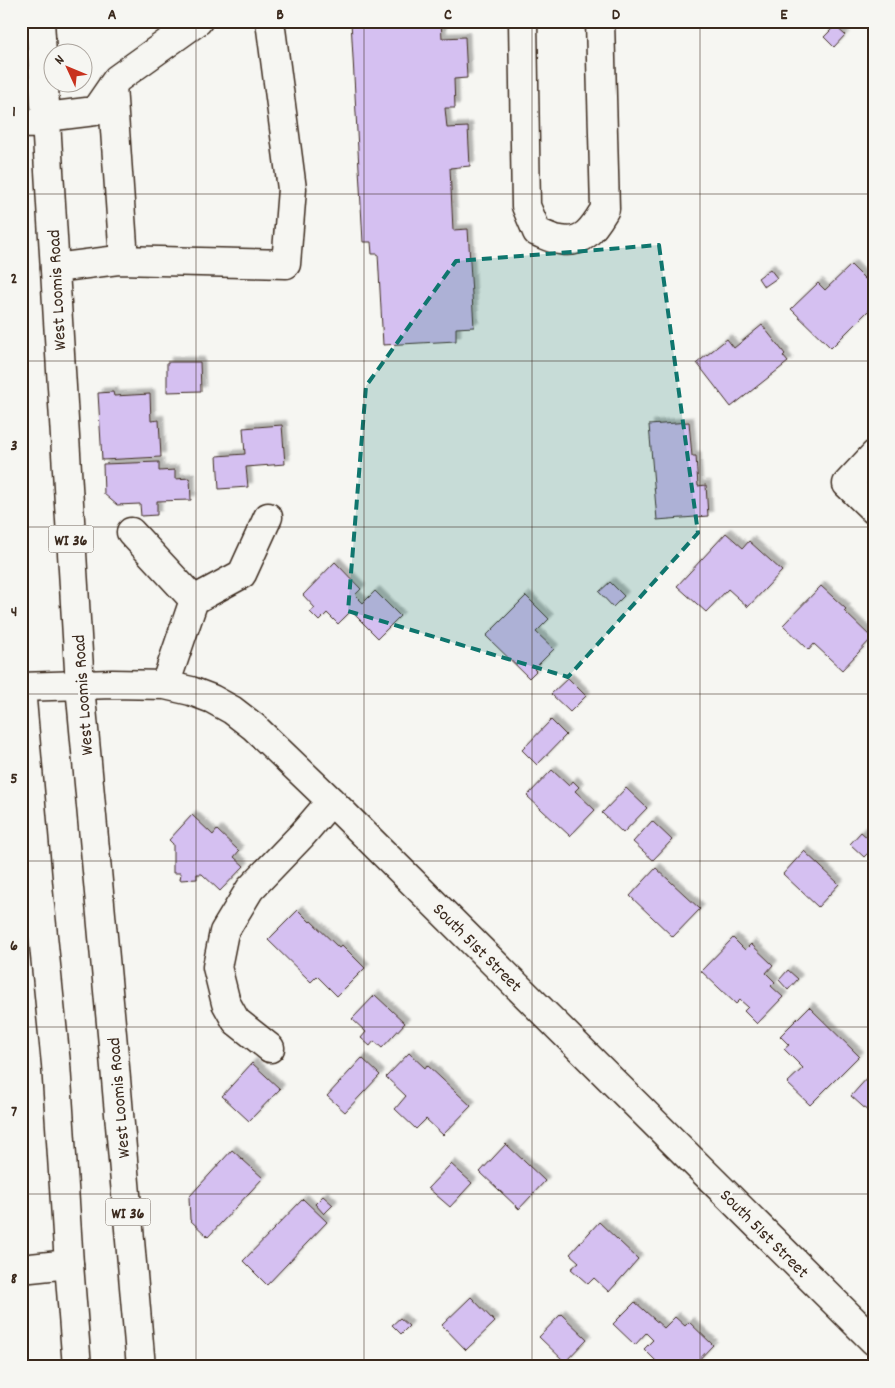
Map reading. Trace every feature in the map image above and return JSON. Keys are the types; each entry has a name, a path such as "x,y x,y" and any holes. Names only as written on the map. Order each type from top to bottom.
{"main road":[{"name":"West Loomis Road","path":"40,21 38,121 55,268 80,686 141,1367"},
{"path":"38,121 95,112 117,79 198,21"},
{"path":"55,268 124,260 286,264 292,189 270,21"},
{"path":"523,21 526,206 537,232 560,241 579,240 594,228 605,209 600,21"},
{"path":"112,86 124,260"},
{"path":"874,456 847,484 874,510"},
{"path":"165,685 194,600 242,574 268,517"},
{"path":"131,532 194,600"},
{"name":"South 51st Street","path":"21,687 112,684 165,685 191,691 212,699 232,710 254,727 331,801 874,1341"},
{"path":"21,687 30,897 56,1064 77,1367"},
{"path":"270,1048 236,1021 226,1003 217,967 224,932 250,889 302,835 331,801"},
{"path":"21,1270 69,1264"}],"highlighted area":[{"path":"659,245 698,533 568,677 348,611 366,386 456,261"}],"building":[{"path":"351,21 441,21 442,38 465,37 467,78 454,79 455,108 445,108 447,128 468,127 470,166 450,168 453,230 468,229 474,327 456,328 456,341 383,345 378,254 372,254 371,242 363,242"},
{"path":"835,26 845,35 834,47 824,37"},
{"path":"851,265 874,288 874,305 831,348 791,309 818,283 825,290"},
{"path":"770,269 777,278 764,287 758,278"},
{"path":"762,325 785,354 783,356 788,362 731,407 697,363 727,339 734,348"},
{"path":"167,362 200,362 201,391 167,392"},
{"path":"113,392 114,396 150,394 151,421 159,420 161,457 102,460 98,393"},
{"path":"689,422 692,456 696,456 698,486 706,485 708,516 657,520 649,425"},
{"path":"282,425 285,464 246,467 248,487 219,489 217,456 245,454 243,428"},
{"path":"159,462 159,471 175,470 175,479 190,478 191,500 157,501 157,515 141,516 140,504 117,505 104,494 103,464"},
{"path":"726,533 743,548 749,541 782,571 748,607 728,589 706,612 677,586"},
{"path":"335,562 361,589 355,595 363,603 375,591 400,616 378,638 351,611 338,624 327,613 319,621 310,612 315,608 303,595"},
{"path":"610,582 624,596 613,607 599,592"},
{"path":"821,586 846,609 844,611 872,638 842,670 814,644 809,650 783,625"},
{"path":"526,596 549,619 536,632 554,649 534,669 536,671 529,678 486,636"},
{"path":"568,678 586,696 570,712 551,694"},
{"path":"551,720 566,735 537,765 522,750"},
{"path":"552,770 569,786 573,781 579,787 575,791 595,810 570,836 527,796"},
{"path":"626,788 647,808 623,833 602,813"},
{"path":"192,815 213,835 217,830 239,851 234,857 244,866 220,891 202,874 197,874 197,879 180,880 181,873 173,873 173,844 169,840"},
{"path":"652,821 672,840 653,860 633,842"},
{"path":"861,832 874,844 874,847 864,857 850,844"},
{"path":"804,851 839,884 818,907 783,874"},
{"path":"656,868 700,909 673,937 630,896"},
{"path":"298,910 339,948 342,945 365,968 337,996 317,976 311,982 268,940"},
{"path":"733,938 745,950 751,944 773,965 766,973 775,982 771,986 783,997 757,1024 744,1011 748,1007 740,1000 736,1004 701,971"},
{"path":"788,970 798,979 788,990 779,980"},
{"path":"375,995 405,1023 382,1048 374,1041 370,1046 361,1038 366,1032 352,1019"},
{"path":"809,1007 859,1056 810,1105 787,1083 803,1068 784,1049 789,1045 780,1036"},
{"path":"409,1053 425,1068 427,1065 471,1106 443,1135 426,1119 416,1129 395,1109 406,1096 386,1077"},
{"path":"362,1058 380,1075 345,1112 327,1096"},
{"path":"252,1063 280,1089 249,1121 222,1096"},
{"path":"874,1074 874,1113 872,1115 851,1096 869,1076 871,1078"},
{"path":"506,1144 545,1181 519,1209 480,1172"},
{"path":"232,1150 263,1178 208,1237 190,1220 189,1197"},
{"path":"451,1164 472,1183 450,1207 428,1188"},
{"path":"323,1196 333,1205 324,1214 315,1204"},
{"path":"303,1199 327,1222 267,1285 243,1261"},
{"path":"599,1222 638,1259 609,1292 594,1278 588,1284 571,1269 579,1262 570,1254"},
{"path":"471,1297 495,1322 466,1350 442,1325"},
{"path":"635,1302 664,1328 675,1317 685,1326 689,1322 713,1345 692,1367 662,1367 644,1349 653,1340 646,1333 635,1345 613,1324"},
{"path":"561,1314 587,1339 565,1362 539,1337"},
{"path":"400,1318 409,1326 401,1334 392,1325"}]}
